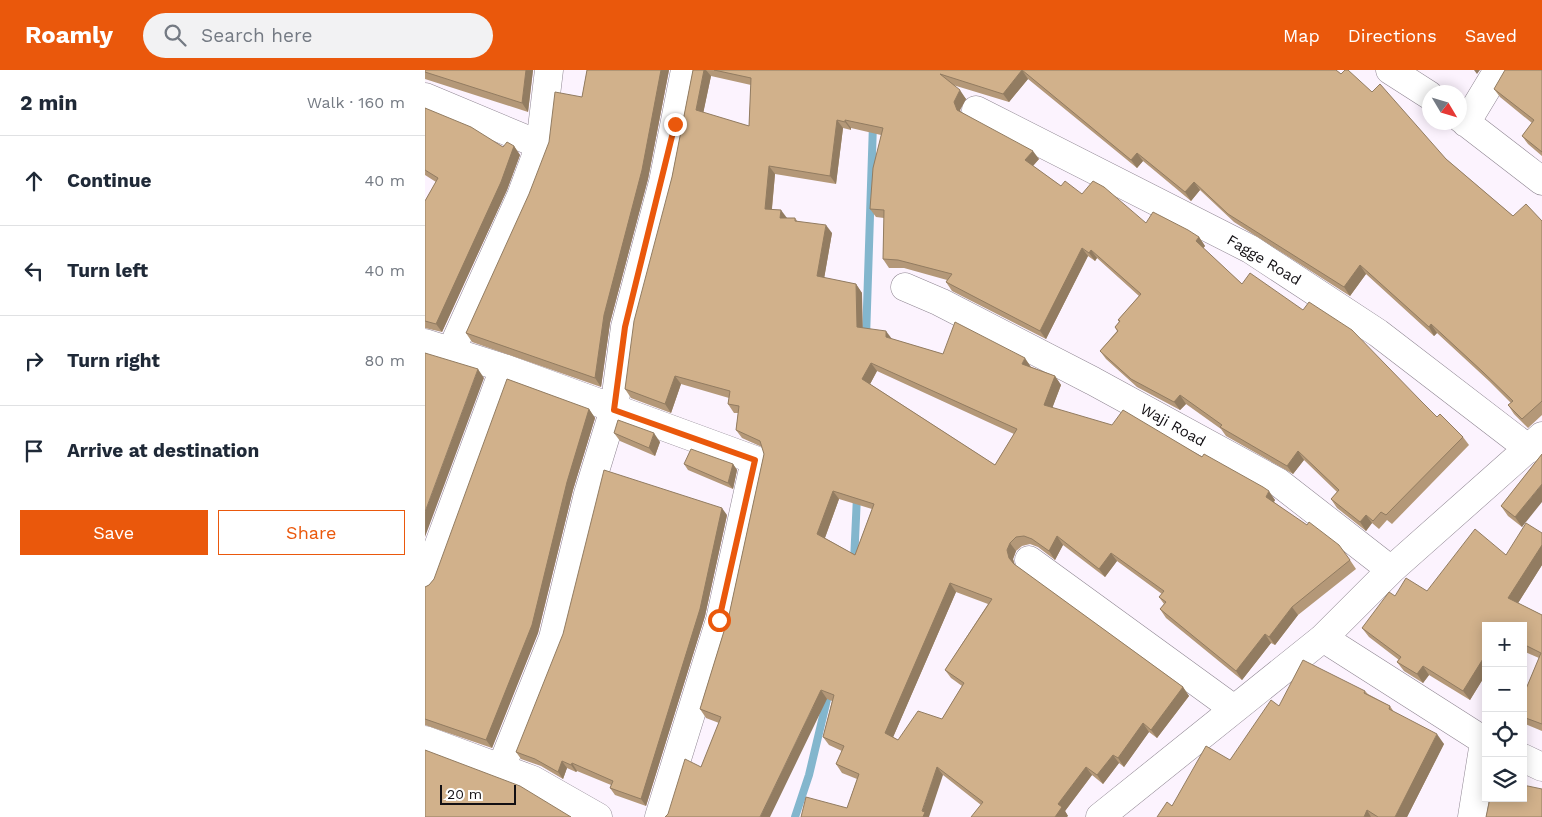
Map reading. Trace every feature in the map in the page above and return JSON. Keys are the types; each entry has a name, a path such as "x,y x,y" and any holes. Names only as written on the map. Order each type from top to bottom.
{"street":[{"path":"451,351 521,196 540,145 549,70"},
{"path":"501,768 553,638 588,494 614,410 625,327 663,182 685,70"},
{"path":"1390,70 1422,91"},
{"path":"1467,114 1498,70"},
{"path":"425,97 540,145"},
{"name":"Fagge Road","path":"976,110 1250,248 1536,442"},
{"path":"1467,123 1542,180"},
{"name":"Waji Road","path":"905,287 940,302 1093,381 1278,482 1391,570"},
{"path":"425,343 504,368 614,410 755,460 719,620 659,817"},
{"path":"425,582 504,368"},
{"path":"1100,817 1323,638 1391,570 1536,442"},
{"path":"1029,560 1234,709"},
{"path":"1323,638 1482,740"},
{"path":"425,740 533,780 598,817"},
{"path":"1472,817 1482,757"},
{"path":"1527,760 1542,767"}],"building":[{"path":"425,70 526,70 522,103 425,72"},
{"path":"587,70 661,70 642,170 604,315 595,378 466,333 529,194 549,142 555,92 582,97"},
{"path":"693,70 704,70 696,110 749,126 751,78 714,70 1022,70 1003,94 940,74 960,90 954,102 957,110 1033,151 1025,160 1061,186 1065,181 1082,194 1093,181 1104,187 1146,223 1153,212 1199,237 1196,241 1242,284 1250,273 1303,310 1309,302 1352,330 1437,417 1440,414 1463,437 1386,515 1381,512 1373,521 1366,515 1360,522 1331,499 1339,490 1298,451 1287,466 1220,427 1222,425 1180,395 1174,402 1131,379 1100,351 1118,331 1115,327 1120,321 1118,320 1141,294 1091,250 1089,253 1082,248 1040,331 946,282 952,274 898,260 883,259 884,210 870,209 873,168 883,128 837,120 830,176 769,166 765,209 781,210 780,218 795,218 795,221 826,225 817,276 856,284 857,327 886,331 886,337 943,354 955,322 1025,358 1022,364 1055,376 1044,405 1112,425 1123,410 1202,457 1204,454 1263,487 1269,491 1266,497 1307,525 1309,522 1339,545 1350,560 1292,607 1269,637 1265,634 1236,671 1160,609 1166,602 1159,597 1164,591 1111,553 1099,569 1057,536 1049,551 1032,539 1024,536 1016,537 1010,543 1007,550 1009,558 1014,564 1183,687 1151,730 1143,723 1118,758 1113,755 1097,775 1086,767 1058,804 1062,807 1055,817 971,817 983,802 937,767 922,811 925,812 923,817 801,817 806,797 847,808 859,774 836,764 844,746 823,737 834,695 821,690 760,817 665,817 668,814 685,759 701,767 721,717 700,709 729,615 764,454 760,441 736,430 739,406 728,404 730,391 675,376 665,404 625,389 634,321 672,177","holes":["871,363 1017,429 995,465 862,379","833,491 874,504 855,555 817,534","950,583 992,599 945,670 964,683 942,719 918,711 898,740 885,733"]},
{"path":"1022,70 1336,70 1341,74 1348,70 1372,92 1380,84 1446,159 1513,216 1526,204 1542,221 1542,401 1522,419 1508,405 1513,401 1483,372 1431,324 1429,327 1360,265 1344,287 1228,214 1194,182 1185,192 1137,153 1131,160"},
{"path":"1505,70 1542,70 1542,152 1522,136 1534,120 1494,89"},
{"path":"425,108 471,127 503,147 507,142 514,146 501,182 436,324 425,321 425,201 438,178 425,170"},
{"path":"425,353 478,369 425,512"},
{"path":"507,379 589,409 567,482 532,625 486,740 425,719 425,587 434,579"},
{"path":"618,420 654,433 649,448 614,433"},
{"path":"691,449 733,464 728,483 684,464"},
{"path":"1542,454 1542,484 1515,517 1501,506"},
{"path":"604,470 722,508 700,609 641,799 610,788 613,781 572,763 571,765 562,761 558,772 535,759 516,752 563,634"},
{"path":"1526,523 1542,533 1542,545 1508,598 1542,615 1542,724 1527,718 1527,686 1541,653 1527,646 1527,622 1482,622 1482,660 1463,691 1423,666 1417,674 1397,662 1401,657 1362,628 1389,592 1395,596 1406,578 1427,591 1475,529 1506,555"},
{"path":"1303,660 1365,691 1364,693 1390,706 1389,709 1437,734 1395,817 1378,817 1367,810 1364,817 1157,817 1167,802 1172,806 1206,746 1230,760 1271,700 1279,706"},
{"path":"425,750 520,786 571,817 425,817"},
{"path":"1527,786 1542,789 1542,817 1486,817 1489,802 1527,802"}],"waterway":[{"path":"866,338 873,124"},
{"path":"854,562 857,496"},
{"path":"795,817 809,775 829,691"}],"route":[{"path":"675,124 663,182 625,327 614,410 755,460 719,620"}]}
